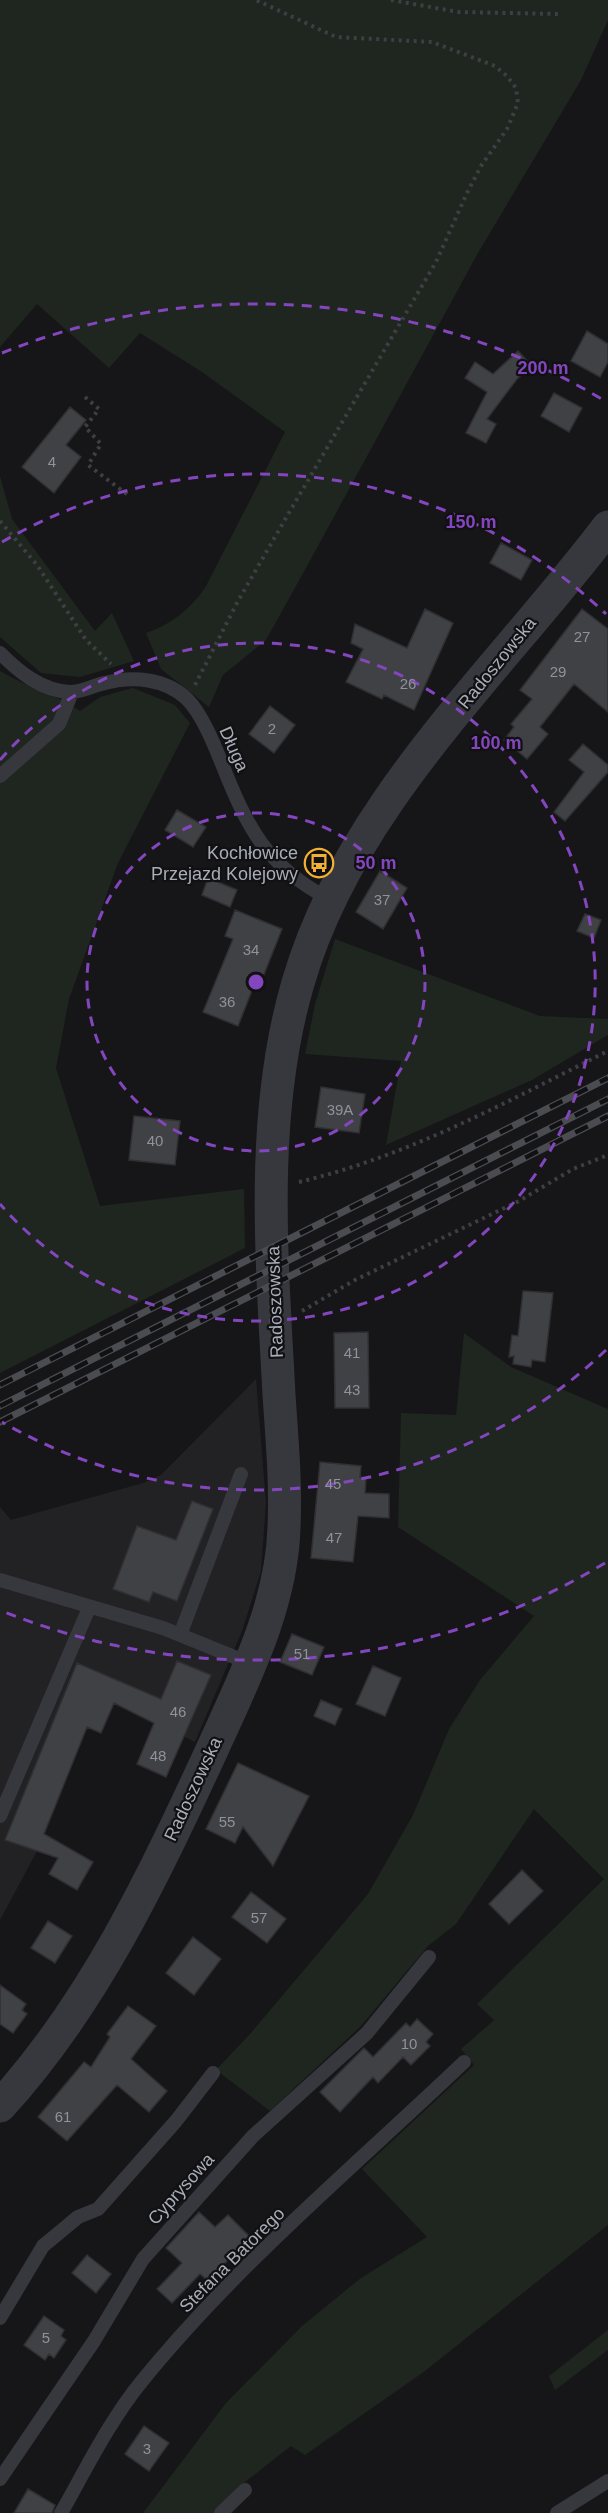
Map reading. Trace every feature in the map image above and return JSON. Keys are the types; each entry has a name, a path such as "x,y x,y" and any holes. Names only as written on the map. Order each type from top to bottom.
{"street":[{"name":"Radoszowska","path":"0,2106 38,2061 77,2007 117,1945 150,1883 249,1663 271,1606 283,1555 285,1498 275,1323 272,1185 278,1087 286,1035 300,976 329,899 372,821 394,790 608,527"}],"lane":[{"path":"0,653 29,680 55,690 72,692 106,682 147,678 187,699"},
{"path":"0,776 58,724 72,692"},
{"name":"Długa","path":"187,699 211,738 249,827 269,857 310,889 329,899"},
{"path":"180,1635 241,1474"},
{"path":"0,1580 180,1635 249,1663"},
{"path":"0,1816 88,1608"},
{"name":"Cyprysowa","path":"0,2479 94,2341 143,2259 253,2136 367,2033 429,1957"},
{"name":"Stefana Batorego","path":"61,2513 99,2447 140,2383 181,2337 253,2261 464,2062"},
{"path":"0,2318 43,2246 78,2217 98,2209 176,2121 213,2073"},
{"path":"557,2513 608,2481"},
{"path":"221,2513 245,2490"}],"path":[{"path":"187,699 290,511 432,270 481,166 507,129 518,103 516,88 495,66 432,42 336,37 256,0"},
{"path":"391,0 458,12 558,14"},
{"path":"85,397 99,409 84,427 101,444 88,465 128,495"},
{"path":"0,521 37,565 86,639 108,663"},
{"path":"272,1185 286,1185 342,1171 427,1139 608,1051"},
{"path":"275,1323 415,1250 442,1240 573,1169 608,1155"}],"shaded area":[{"path":"0,0 608,0 608,20 581,80 478,253 266,640 223,675 209,707 161,669 146,633 179,615 205,588 285,432 202,372 140,333 109,368 37,304 0,347"},
{"path":"0,476 12,519 95,631 112,613 134,661 80,677 41,673 0,637"},
{"path":"0,671 61,699 80,711 100,697 133,688 175,705 190,723 118,863 69,999 56,1068 100,1206 244,1189 245,1248 0,1373"},
{"path":"335,939 540,1016 608,1019 608,1035 532,1080 386,1145 401,1061 305,1054 315,1004"},
{"path":"464,1333 511,1367 608,1409 608,2225 425,2371 305,2455 291,2446 240,2486 214,2513 143,2513 226,2403 302,2326 361,2278 427,2237 362,2169 474,2065 461,2049 494,2020 477,2004 604,1879 534,1809 456,1924 428,1946 361,2026 270,2111 216,2070 250,2034 368,1894 413,1815 449,1729 480,1680 534,1616 398,1527 401,1413 456,1415"},
{"path":"256,1379 266,1503 261,1571 242,1631 195,1742 115,1703 101,1733 87,1728 37,1851 0,1920 0,1507 11,1520 143,1483 161,1475"},
{"path":"608,2330 608,2350 555,2390 549,2376"}],"building":[{"path":"587,331 608,344 608,362 600,377 571,361"},
{"path":"518,351 532,366 517,379 487,419 496,424 486,443 466,433 487,392 465,378 475,362 493,374"},
{"path":"554,393 582,408 569,432 541,416"},
{"path":"70,407 86,420 66,445 81,457 54,493 22,467"},
{"path":"501,543 532,560 521,580 490,563"},
{"path":"425,609 453,623 414,710 384,695 382,699 346,682 363,649 351,643 355,624 407,648"},
{"path":"582,609 608,629 608,712 574,684 540,727 548,734 527,759 504,740 514,727 511,724 532,699 520,690"},
{"path":"270,706 295,725 274,753 249,734"},
{"path":"583,744 608,765 608,772 565,821 554,812 584,772 569,760"},
{"path":"177,810 206,827 193,847 165,830"},
{"path":"380,871 407,888 383,929 356,912"},
{"path":"208,878 237,890 230,907 202,895"},
{"path":"235,910 282,929 263,977 258,975 238,1026 203,1012 233,939 225,936"},
{"path":"585,914 601,920 594,938 577,931"},
{"path":"321,1087 365,1094 359,1133 315,1127"},
{"path":"134,1116 180,1121 175,1165 129,1160"},
{"path":"523,1291 553,1293 545,1362 532,1360 531,1367 513,1364 514,1356 509,1357 512,1335 518,1336"},
{"path":"368,1332 369,1408 335,1408 334,1333"},
{"path":"320,1462 361,1466 360,1477 366,1478 365,1493 389,1494 389,1518 358,1516 353,1562 311,1558"},
{"path":"192,1501 213,1509 177,1601 153,1592 149,1602 113,1589 137,1526 176,1540"},
{"path":"292,1634 324,1647 312,1675 280,1662"},
{"path":"177,1661 211,1675 166,1777 137,1764 154,1723 114,1703 101,1733 87,1727 44,1834 93,1862 77,1890 49,1874 58,1858 5,1840 77,1663 161,1699"},
{"path":"373,1666 401,1678 385,1716 356,1704"},
{"path":"321,1700 342,1709 335,1725 314,1716"},
{"path":"238,1763 309,1796 273,1866 243,1827 235,1843 206,1829"},
{"path":"522,1870 543,1891 509,1924 489,1904"},
{"path":"251,1892 286,1919 267,1943 232,1917"},
{"path":"48,1921 72,1936 55,1963 31,1948"},
{"path":"193,1937 221,1959 194,1995 166,1973"},
{"path":"0,1985 26,2004 22,2010 27,2014 13,2033 0,2024"},
{"path":"128,2006 156,2026 131,2059 167,2091 149,2112 117,2085 67,2141 38,2117 84,2062 91,2067 110,2037 107,2034"},
{"path":"417,2019 433,2034 426,2042 430,2046 411,2065 403,2057 378,2083 373,2077 340,2112 320,2092 364,2048 373,2057 406,2023 410,2027"},
{"path":"199,2212 215,2227 228,2215 250,2237 208,2281 200,2274 172,2303 157,2289 182,2263 166,2248"},
{"path":"87,2255 111,2274 96,2293 72,2273"},
{"path":"44,2316 64,2330 61,2336 66,2340 54,2358 49,2354 45,2360 24,2345"},
{"path":"144,2426 169,2443 149,2471 125,2454"},
{"path":"28,2489 55,2505 52,2513 14,2513"}],"railway":[{"path":"0,1385 608,1078"},
{"path":"0,1406 608,1099"},
{"path":"0,1422 608,1116"}],"place":[{"name":"Kochłowice Przejazd Kolejowy","path":"319,863"}]}
